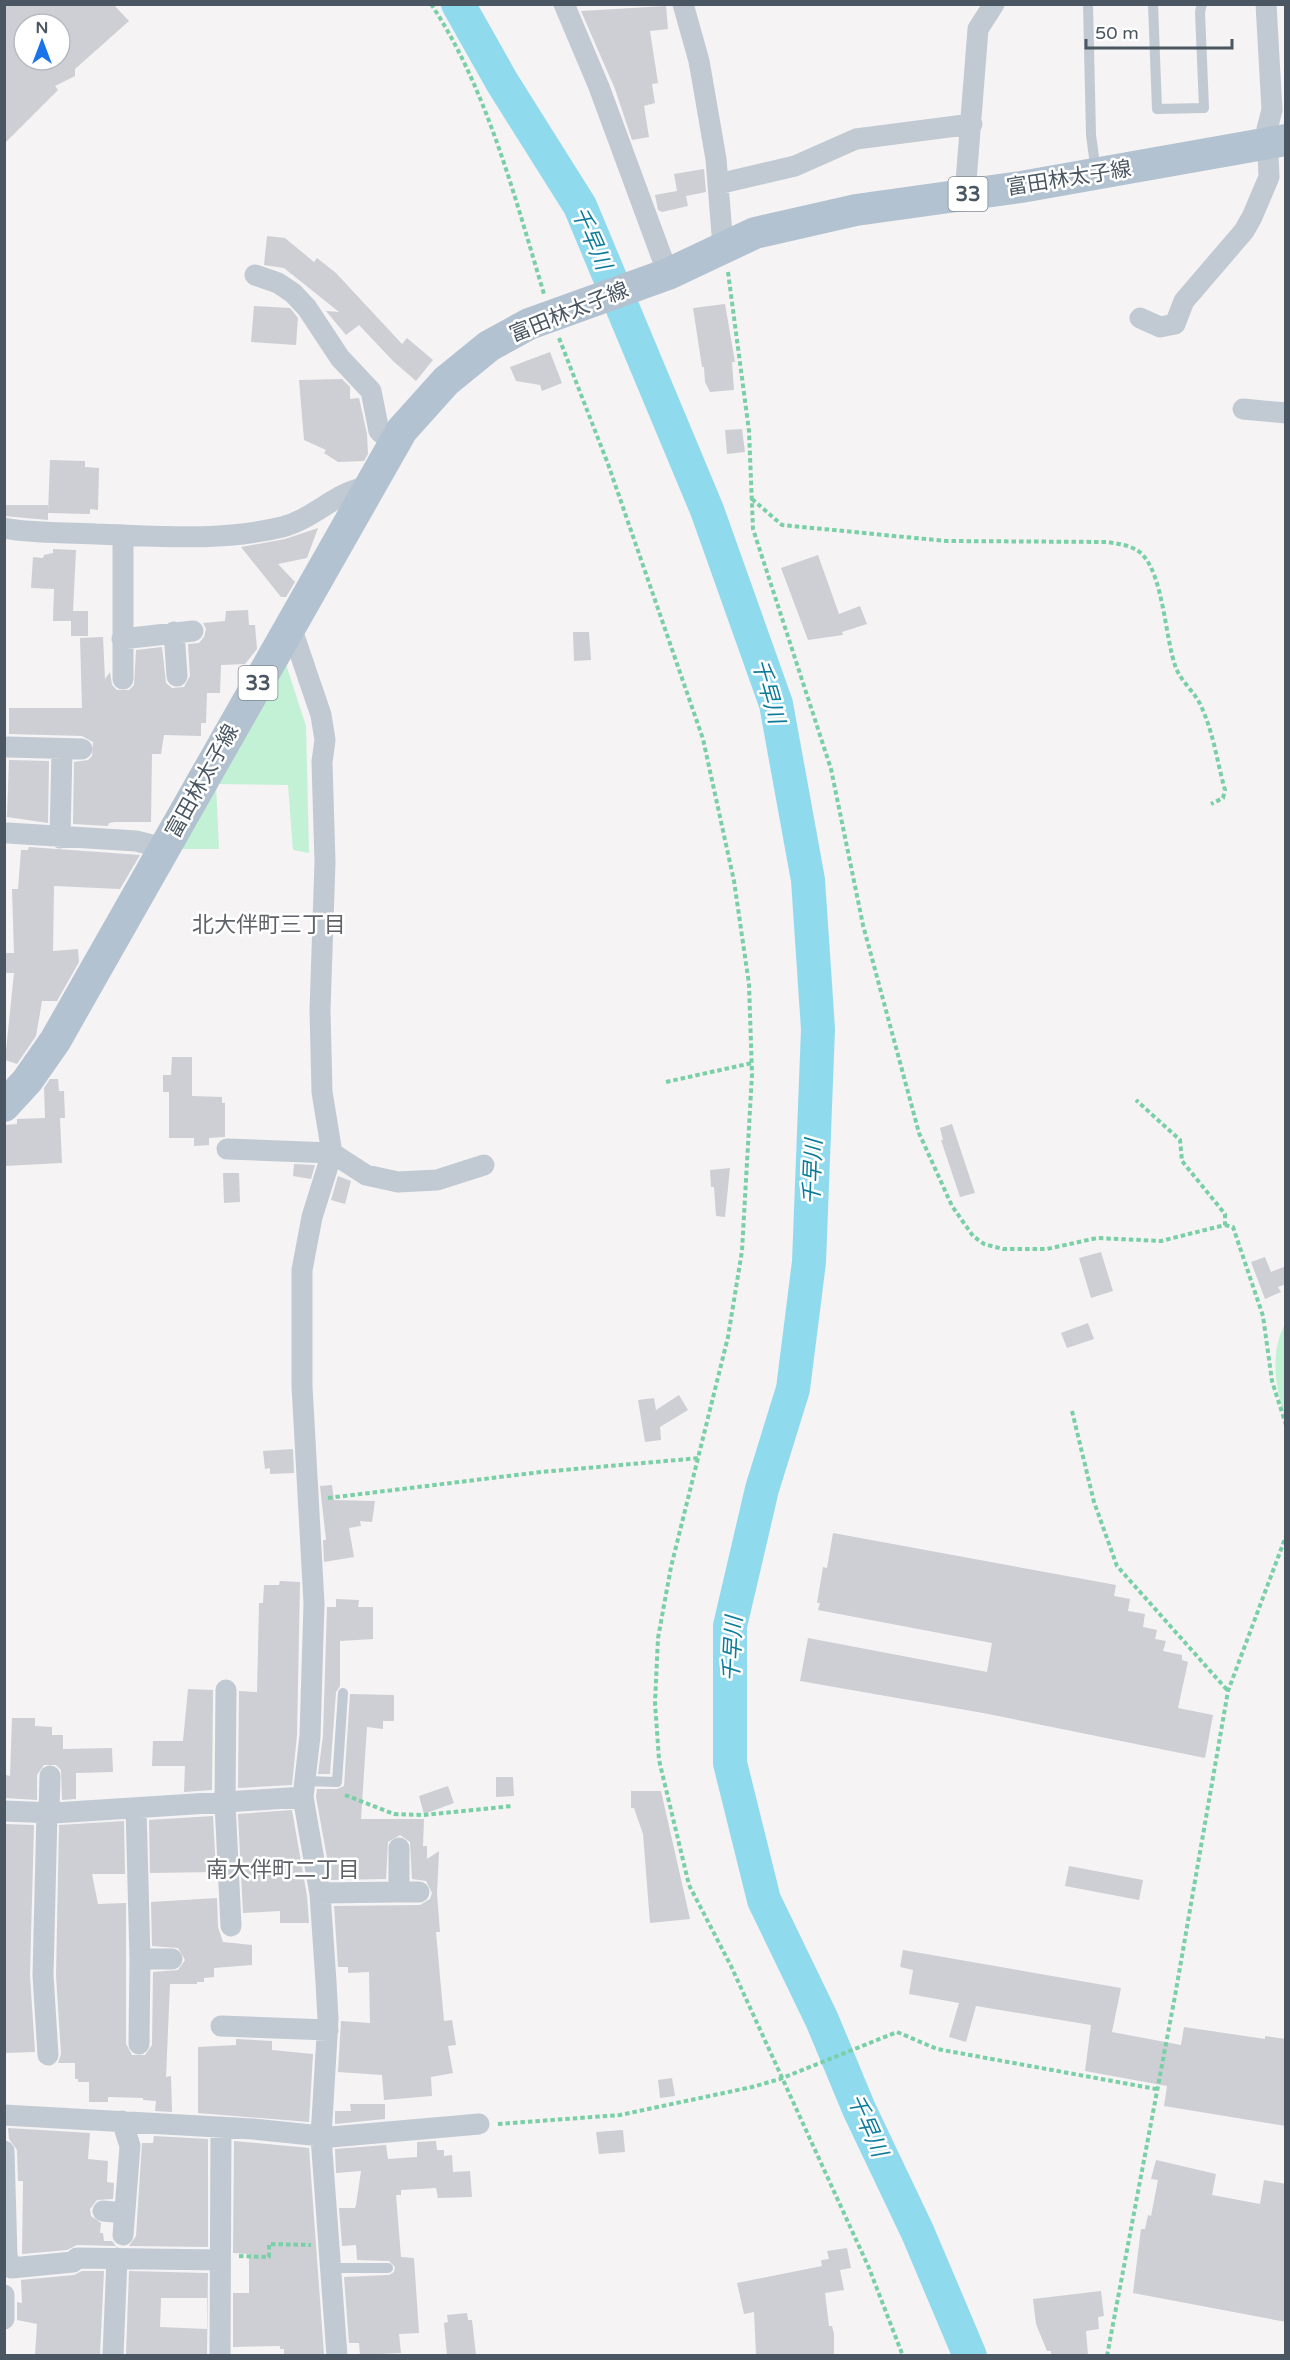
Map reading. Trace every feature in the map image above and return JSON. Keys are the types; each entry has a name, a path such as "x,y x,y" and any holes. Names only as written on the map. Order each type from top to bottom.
{"main road":[{"name":"富田林太子線","path":"4,1106 27,1081 55,1041 394,444 431,395 474,356 519,329 557,313 664,276 755,233 810,219 1096,174 1277,142"}],"street":[{"path":"564,4 599,87 664,276"},
{"path":"683,4 699,61 718,184 723,247"},
{"path":"965,194 978,29 994,4"},
{"path":"1140,318 1160,327 1175,324 1184,301 1244,231 1269,177 1277,142 1267,129 1272,110 1266,4"},
{"path":"718,184 795,166 856,139 972,124"},
{"path":"255,275 278,283 293,293 307,308 335,351 371,391 379,431 394,444"},
{"path":"1243,409 1286,413"},
{"path":"4,528 123,535 235,537 309,518 347,493 368,488"},
{"path":"123,535 123,679"},
{"path":"291,624 324,727 322,762 325,862 320,1010 323,1101 332,1153 312,1217 302,1270 302,1367 314,1603 305,1789 320,1893 328,2030 321,2136 337,2355"},
{"path":"122,639 184,632 177,676"},
{"path":"8,747 72,749 60,838"},
{"path":"8,833 136,841 164,848"},
{"path":"227,1149 332,1153 366,1175 398,1182 437,1180 484,1165"},
{"path":"226,1690 225,1803 231,1926"},
{"path":"48,2055 43,1975 50,1776"},
{"path":"4,1811 48,1812 225,1803 305,1789"},
{"path":"136,1808 140,1959 139,2044"},
{"path":"320,1893 409,1892 399,1848"},
{"path":"140,1959 172,1959"},
{"path":"221,2026 328,2030"},
{"path":"4,2115 222,2127 321,2136 403,2133 479,2124"},
{"path":"122,2121 130,2145 114,2212 123,2235"},
{"path":"220,2355 222,2127"},
{"path":"4,2151 7,2256 11,2268 73,2262 77,2258 124,2260 220,2258"},
{"path":"113,2355 117,2258"},
{"path":"4,2295 4,2319"}],"lane":[{"path":"1088,4 1091,135 1096,174"},
{"path":"1154,4 1157,109 1204,108 1200,12 1202,4"},
{"path":"305,1789 337,1782 344,1693"},
{"path":"330,2268 388,2268"}],"path":[{"path":"431,4 461,57 484,113 557,313 703,739 734,881 749,984 752,1063 742,1251 728,1337 700,1458 671,1567 658,1638 655,1703 659,1760 689,1884 731,1966 783,2078 869,2268 903,2355"},
{"path":"723,247 735,315 749,431 753,529 831,769 863,925 919,1133 952,1206 973,1236 984,1244 1003,1250 1047,1249 1097,1238 1161,1241 1225,1225 1233,1227 1263,1316 1272,1381 1286,1425"},
{"path":"752,498 782,525 946,541 1107,542 1130,546 1142,554 1150,568 1166,617 1175,666 1182,682 1200,703 1212,730 1225,790 1223,798 1211,804"},
{"path":"666,1082 752,1063"},
{"path":"1136,1100 1180,1140 1182,1161 1225,1214 1225,1225"},
{"path":"1072,1411 1094,1502 1117,1566 1228,1691"},
{"path":"309,1500 541,1472 700,1458"},
{"path":"1107,2355 1228,1691 1286,1536"},
{"path":"305,1789 326,1794 347,1795 385,1813 424,1815 512,1806"},
{"path":"479,2124 620,2115 752,2087 783,2078 889,2033 897,2032 937,2049 1156,2089"},
{"path":"220,2258 269,2257 269,2244 329,2245"}],"green space":[{"path":"283,655 306,726 309,853 293,850 288,785 216,784 219,849 174,849"},
{"path":"1285,1324 1285,1418 1277,1383 1276,1359 1277,1347"}],"building":[{"path":"4,4 113,4 129,21 75,69 75,76 55,86 58,90 4,144"},
{"path":"666,6 668,29 650,31 658,83 652,84 655,103 644,106 649,137 632,140 615,89 581,11"},
{"path":"704,169 706,192 686,196 688,206 662,212 658,210 655,195 677,191 674,174"},
{"path":"267,236 285,238 314,262 317,258 336,273 402,344 407,338 433,360 416,381 393,361 359,325 346,335 326,311 339,312 284,268 264,265"},
{"path":"725,304 735,362 732,362 734,390 710,392 705,382 693,308"},
{"path":"254,306 290,308 298,318 296,345 251,342"},
{"path":"550,352 562,383 542,391 540,385 516,381 510,367"},
{"path":"342,379 350,387 350,399 359,398 367,434 368,454 364,461 338,462 324,453 326,450 304,440 299,380"},
{"path":"742,429 745,452 727,454 725,430"},
{"path":"50,460 85,461 85,467 99,468 98,510 90,509 90,514 48,513"},
{"path":"4,505 48,505 48,520 4,516"},
{"path":"318,528 307,558 278,564 295,582 286,597 281,597 241,547 285,539"},
{"path":"53,549 76,550 73,611 88,611 88,636 71,636 71,621 53,621 54,589 31,588 33,557 43,558 44,555 53,553"},
{"path":"818,555 839,614 860,606 867,624 842,632 843,635 808,640 781,568"},
{"path":"248,610 249,625 255,625 257,649 245,664 221,665 220,693 207,693 206,723 201,723 201,736 164,735 161,754 152,754 151,822 115,822 109,823 108,826 73,824 74,762 88,760 92,756 93,742 82,736 9,734 9,708 82,708 80,638 103,637 105,679 110,672 112,685 117,690 129,690 134,685 136,650 162,647 166,683 172,688 184,687 190,676 188,644 199,643 204,637 206,629 203,623 225,621 226,611"},
{"path":"573,632 589,632 591,660 574,661"},
{"path":"9,760 49,761 48,823 7,817"},
{"path":"29,847 140,855 120,889 54,886 53,951 78,949 79,962 57,1001 42,1001 36,1036 17,1064 5,1060 14,973 4,973 4,953 14,953 12,889 18,889 21,850 28,850"},
{"path":"172,1057 192,1057 192,1096 222,1097 222,1103 225,1103 225,1137 209,1138 209,1145 194,1146 194,1138 169,1138 169,1092 163,1092 163,1075 171,1075"},
{"path":"50,1079 58,1079 59,1091 64,1091 65,1118 60,1118 62,1163 4,1166 4,1125 17,1124 17,1119 45,1118 44,1088"},
{"path":"952,1124 975,1193 960,1197 941,1140 943,1140 940,1128"},
{"path":"294,1164 315,1165 311,1179 293,1176"},
{"path":"730,1168 725,1217 716,1216 710,1170"},
{"path":"223,1173 239,1173 240,1202 224,1203"},
{"path":"338,1176 351,1181 345,1204 331,1200"},
{"path":"1101,1252 1113,1291 1091,1298 1079,1258"},
{"path":"1265,1257 1271,1272 1286,1266 1286,1284 1278,1287 1281,1292 1265,1299 1251,1262"},
{"path":"1088,1323 1094,1339 1067,1348 1061,1333"},
{"path":"679,1395 688,1410 660,1427 661,1440 645,1442 638,1400 654,1398 656,1410"},
{"path":"293,1449 294,1473 270,1474 270,1468 265,1469 263,1451"},
{"path":"332,1485 334,1500 375,1501 372,1522 360,1521 361,1526 349,1528 354,1557 324,1562 323,1540 326,1540 320,1486"},
{"path":"833,1533 1116,1585 1114,1596 1130,1599 1128,1611 1145,1614 1143,1627 1157,1630 1155,1639 1166,1641 1163,1651 1182,1655 1182,1660 1188,1662 1178,1708 1213,1715 1205,1758 983,1713 800,1681 808,1638 987,1672 992,1643 818,1610 820,1603 817,1603 823,1567 827,1568"},
{"path":"280,1581 300,1582 297,1735 292,1785 238,1788 239,1691 257,1692 259,1603 263,1603 264,1585 279,1585"},
{"path":"336,1599 359,1600 358,1607 373,1607 373,1639 340,1641 340,1686 336,1692 330,1774 318,1774 323,1736 327,1607 336,1607"},
{"path":"188,1689 213,1690 212,1790 184,1792 185,1766 152,1766 153,1741 183,1741"},
{"path":"350,1694 394,1695 394,1721 383,1721 383,1729 367,1727 361,1819 424,1819 423,1846 427,1846 427,1859 439,1851 437,1894 440,1932 436,1932 444,2021 452,2020 456,2045 448,2046 453,2073 431,2077 432,2096 384,2100 382,2075 338,2072 341,2021 370,2023 369,1972 348,1973 348,1967 338,1967 334,1906 420,1905 430,1899 432,1893 426,1881 412,1879 410,1842 400,1835 388,1842 386,1879 331,1880 316,1797 317,1789 337,1789 344,1786"},
{"path":"12,1718 35,1718 35,1726 52,1727 52,1735 63,1735 63,1749 112,1748 113,1772 76,1773 76,1799 62,1800 61,1770 56,1765 44,1765 37,1775 37,1800 5,1798 6,1775 10,1776"},
{"path":"496,1777 513,1777 514,1796 496,1797"},
{"path":"448,1786 454,1803 424,1814 419,1796"},
{"path":"631,1791 661,1791 690,1919 650,1923 643,1834 634,1808 631,1808"},
{"path":"292,1810 307,1896 309,1923 280,1923 280,1911 243,1913 238,1814"},
{"path":"213,1816 216,1872 150,1873 149,1820"},
{"path":"124,1821 125,1874 92,1874 98,1904 126,1903 126,2044 132,2055 145,2055 152,2045 153,1972 178,1970 185,1960 178,1948 152,1946 151,1902 217,1898 218,1927 223,1942 252,1945 252,1965 214,1968 214,1977 204,1978 204,1982 197,1982 197,1984 170,1984 166,2077 171,2076 172,2112 155,2111 156,2101 143,2100 143,2098 108,2097 108,2102 89,2102 89,2082 78,2082 78,2079 75,2079 75,2063 58,2063 61,2054 56,1975 59,1825"},
{"path":"4,1824 34,1825 30,1975 35,2052 4,2053"},
{"path":"1069,1866 1143,1880 1139,1900 1065,1886"},
{"path":"903,1950 1121,1988 1112,2032 1181,2045 1184,2027 1265,2039 1265,2036 1286,2039 1286,2126 1164,2106 1167,2086 1085,2071 1091,2025 976,2006 966,2042 949,2037 959,2003 909,1994 913,1970 900,1967"},
{"path":"236,2039 272,2041 272,2050 313,2054 309,2122 198,2113 198,2047 236,2045"},
{"path":"672,2078 675,2096 660,2098 658,2080"},
{"path":"350,2104 385,2104 385,2119 335,2124 335,2111 351,2111"},
{"path":"8,2128 90,2133 88,2159 108,2161 107,2182 114,2183 113,2199 97,2200 90,2209 91,2216 101,2223 100,2233 103,2233 104,2241 112,2241 116,2246 77,2245 67,2250 22,2254 23,2181 18,2181 17,2150 9,2139"},
{"path":"623,2130 625,2152 599,2154 596,2132"},
{"path":"154,2136 208,2139 208,2247 129,2246 136,2236 142,2143 153,2143"},
{"path":"234,2141 309,2148 324,2355 284,2355 284,2349 280,2349 280,2346 233,2347 233,2293 249,2293 249,2254 233,2253"},
{"path":"436,2141 437,2150 444,2150 444,2156 452,2155 453,2172 470,2171 472,2197 438,2198 436,2188 401,2190 401,2195 396,2195 401,2257 414,2258 419,2333 399,2334 401,2353 360,2355 359,2343 349,2343 344,2277 389,2275 394,2272 395,2267 389,2261 357,2260 356,2245 342,2246 339,2208 355,2208 361,2171 336,2173 335,2149 386,2145 388,2159 417,2157 417,2142"},
{"path":"1156,2160 1216,2174 1212,2195 1260,2204 1264,2180 1286,2184 1286,2322 1133,2293 1141,2229 1145,2229 1148,2215 1151,2216 1158,2180 1151,2179"},
{"path":"847,2248 851,2268 840,2270 844,2290 825,2293 829,2326 832,2326 834,2334 834,2355 756,2355 754,2312 744,2314 737,2283 822,2266 821,2260 829,2259 827,2251"},
{"path":"82,2271 104,2271 100,2355 35,2355 37,2324 17,2320 17,2302 22,2303 21,2280 74,2275"},
{"path":"129,2271 208,2273 207,2355 126,2355","holes":["161,2298 207,2298 207,2329 160,2327"]},
{"path":"1101,2291 1104,2316 1098,2317 1099,2329 1086,2331 1088,2355 1051,2355 1051,2351 1047,2351 1036,2324 1033,2299"},
{"path":"467,2313 468,2320 472,2320 476,2355 447,2355 444,2323 448,2322 447,2315"}],"waterway":[{"name":"千早川","path":"458,4 502,82 580,206 707,510 776,704 808,880 818,1029 809,1262 793,1389 762,1489 730,1626 730,1763 764,1900 822,2020 859,2109 918,2233 970,2356"}],"district":[{"name":"北大伴町三丁目","path":"269,924"},
{"name":"南大伴町二丁目","path":"283,1869"}]}
